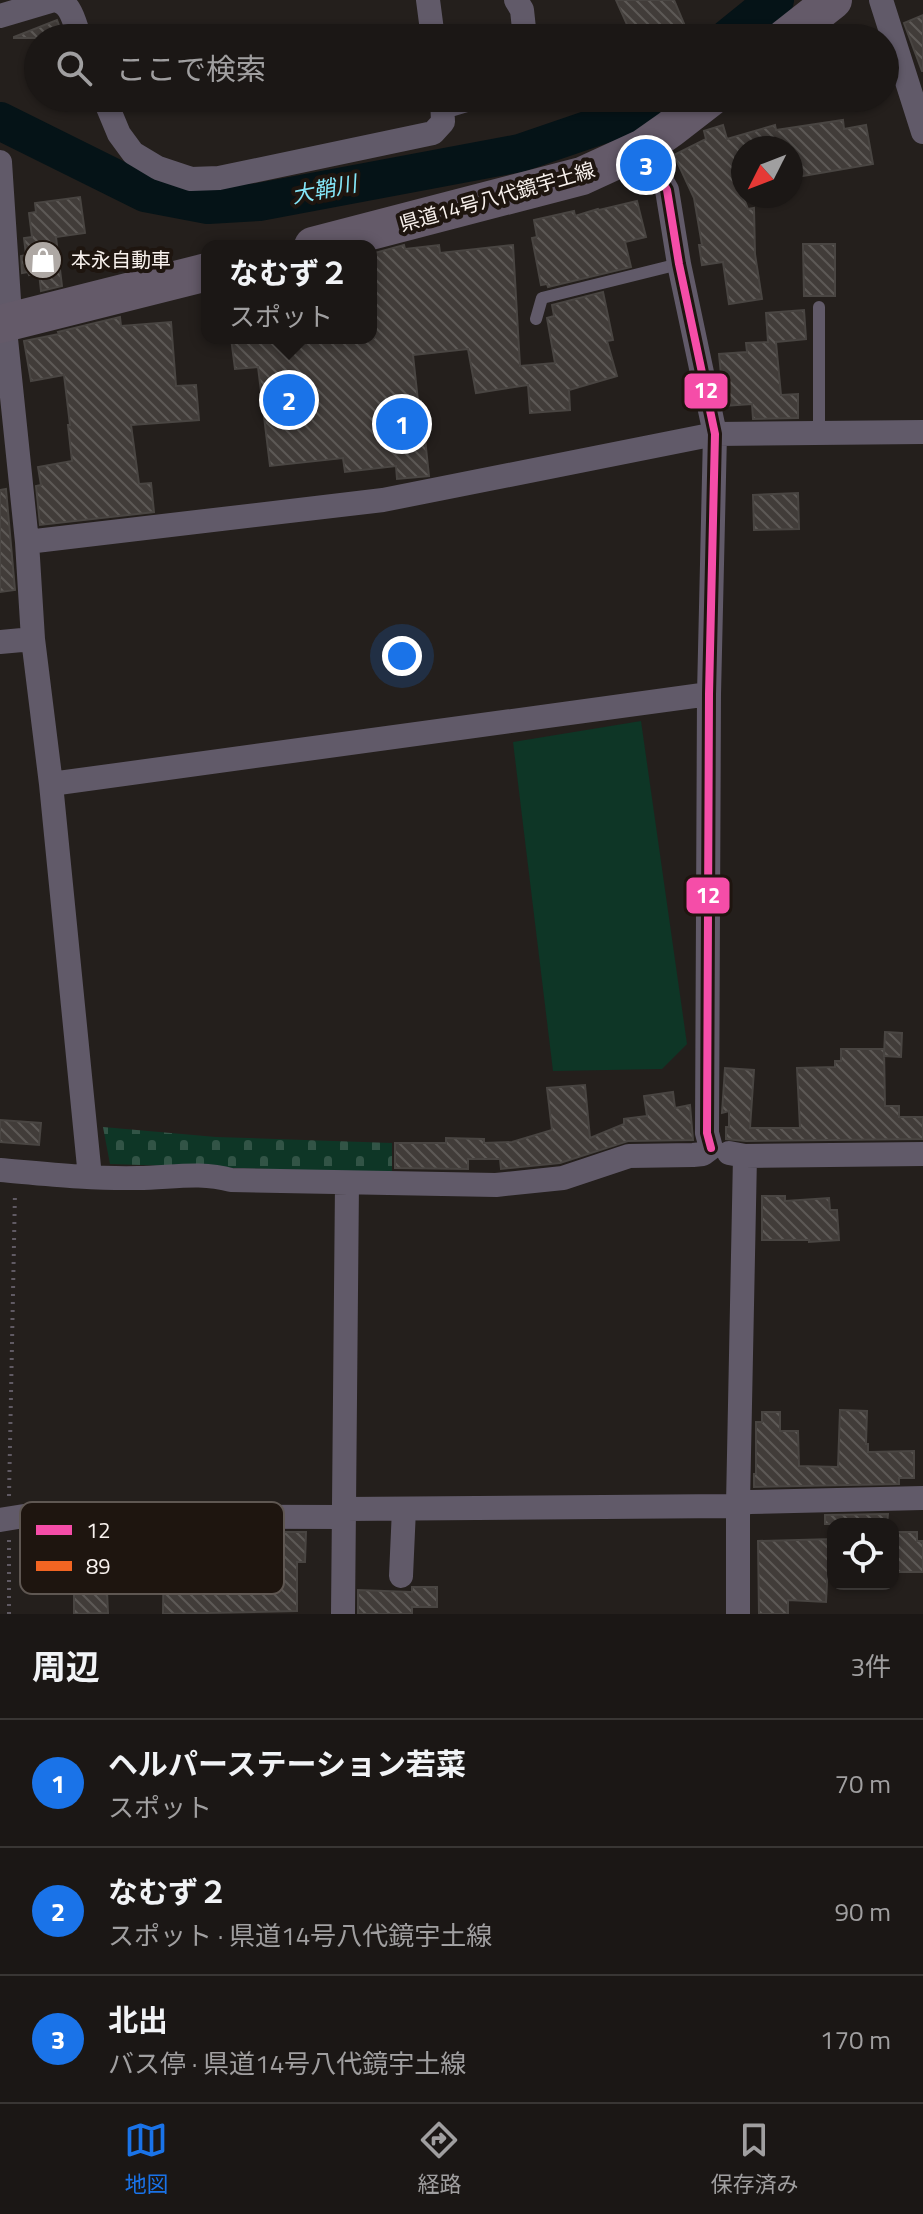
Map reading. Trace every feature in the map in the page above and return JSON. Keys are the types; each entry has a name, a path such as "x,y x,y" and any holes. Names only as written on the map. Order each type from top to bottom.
{"main road":[{"path":"803,24 833,0"},
{"name":"県道14号八代鏡宇土線","path":"336,240 582,176 643,148 689,112"},
{"path":"4,323 201,274"}],"street":[{"path":"0,16 54,0 62,1 67,6 74,24"},
{"path":"428,0 431,24"},
{"path":"516,0 522,10 524,24"},
{"path":"881,0 889,24"},
{"path":"899,57 923,132"},
{"path":"110,112 119,134 133,153 158,168 191,179 219,178 433,133 443,122 443,112"},
{"path":"643,148 667,190 679,264 715,434 709,694 707,1133 711,1148"},
{"path":"0,164 9,300 4,323 27,542 33,639 51,784 90,1177"},
{"path":"27,542 383,500 715,434 923,432"},
{"path":"0,642 33,639"},
{"path":"51,784 709,694"},
{"path":"711,1148 745,1156 923,1154"},
{"path":"8,1171 90,1177 181,1175 218,1176 231,1180 496,1185 563,1178 629,1156 693,1155 703,1154 711,1148"},
{"path":"738,1614 745,1156"},
{"path":"343,1614 347,1183"},
{"path":"284,1514 404,1509 730,1506 750,1502 923,1498"},
{"path":"401,1576 404,1509"}],"lane":[{"path":"536,319 542,298 679,264"},
{"path":"819,307 819,433"}],"path":[{"path":"8,1171 4,1519 9,1614"}],"green space":[{"path":"641,721 687,1044 662,1069 553,1071 513,742"},
{"path":"103,1127 216,1137 392,1143 392,1173 110,1164"}],"building":[{"path":"616,0 674,0 684,24 627,24"},
{"path":"923,15 923,71 922,71 904,23"},
{"path":"843,120 844,129 866,125 873,164 803,176 803,136 737,136 775,125 776,130"},
{"path":"723,125 727,139 731,138 731,208 754,208 755,254 762,299 729,304 723,262 702,265 694,198 674,155 706,139 704,131"},
{"path":"80,197 85,233 56,237 62,286 41,291 39,273 22,273 21,256 26,255 24,238 32,237 29,213 36,212 35,203"},
{"path":"637,201 646,237 625,242 631,267 548,287 547,284 541,285 532,238 537,237 534,220 574,211 575,216"},
{"path":"803,244 835,244 835,296 804,296"},
{"path":"404,245 405,249 439,245 440,253 513,245 520,366 555,363 547,318 554,316 552,305 603,292 613,340 607,341 617,376 569,390 570,410 530,413 528,385 476,393 468,349 413,355 429,476 397,479 396,466 345,472 343,458 270,466 258,367 235,369 232,344 377,344 377,252"},
{"path":"804,310 806,339 776,342 781,395 798,394 798,418 753,419 752,404 724,406 719,354 747,352 746,343 768,342 766,313"},
{"path":"120,317 121,326 171,322 176,386 196,385 199,420 131,425 139,484 151,483 154,512 40,525 36,486 41,485 38,467 72,461 70,425 64,375 31,381 24,341"},
{"path":"6,489 15,590 0,592 0,490"},
{"path":"798,493 799,529 754,530 753,495"},
{"path":"885,1032 902,1033 901,1057 884,1056"},
{"path":"841,1049 884,1049 885,1106 899,1106 899,1117 923,1117 923,1139 726,1139 729,1111 722,1113 725,1068 754,1070 750,1128 800,1128 797,1068 835,1067 835,1061 841,1061"},
{"path":"585,1085 590,1138 624,1124 624,1119 647,1116 644,1096 673,1092 675,1108 690,1105 693,1140 628,1141 560,1163 501,1169 500,1159 468,1159 468,1169 395,1168 395,1143 446,1143 446,1138 484,1139 484,1143 512,1142 552,1130 547,1088"},
{"path":"0,1120 41,1123 39,1145 0,1142"},
{"path":"762,1196 785,1196 785,1201 829,1198 830,1210 837,1210 839,1240 762,1240"},
{"path":"840,1410 867,1411 868,1452 914,1451 914,1478 899,1478 899,1484 754,1487 756,1422 762,1422 762,1412 780,1412 780,1431 798,1431 799,1466 838,1467"},
{"path":"888,1514 888,1518 827,1518 827,1524 825,1515"},
{"path":"284,1532 306,1532 305,1562 297,1562 297,1611 163,1614 163,1594 284,1594"},
{"path":"899,1532 917,1532 917,1541 923,1541 923,1572 899,1572"},
{"path":"827,1539 826,1602 788,1600 788,1614 759,1614 758,1541"},
{"path":"412,1587 437,1587 437,1607 412,1607 412,1614 358,1614 358,1590 412,1592"},
{"path":"74,1594 107,1594 108,1613 74,1614"}],"waterway":[{"name":"大鞘川","path":"745,24 775,0"},
{"name":"大鞘川","path":"0,121 145,193 208,205 259,202 520,153 635,112"}],"transit line":[{"name":"12","path":"643,148 667,190 679,264 715,434 709,694 707,1133 711,1148"}],"place":[{"name":"北出","path":"646,165"},
{"name":"本永自動車","path":"43,260"},
{"name":"なむず２","path":"289,400"},
{"name":"ヘルパーステーション若菜","path":"402,424"}]}
